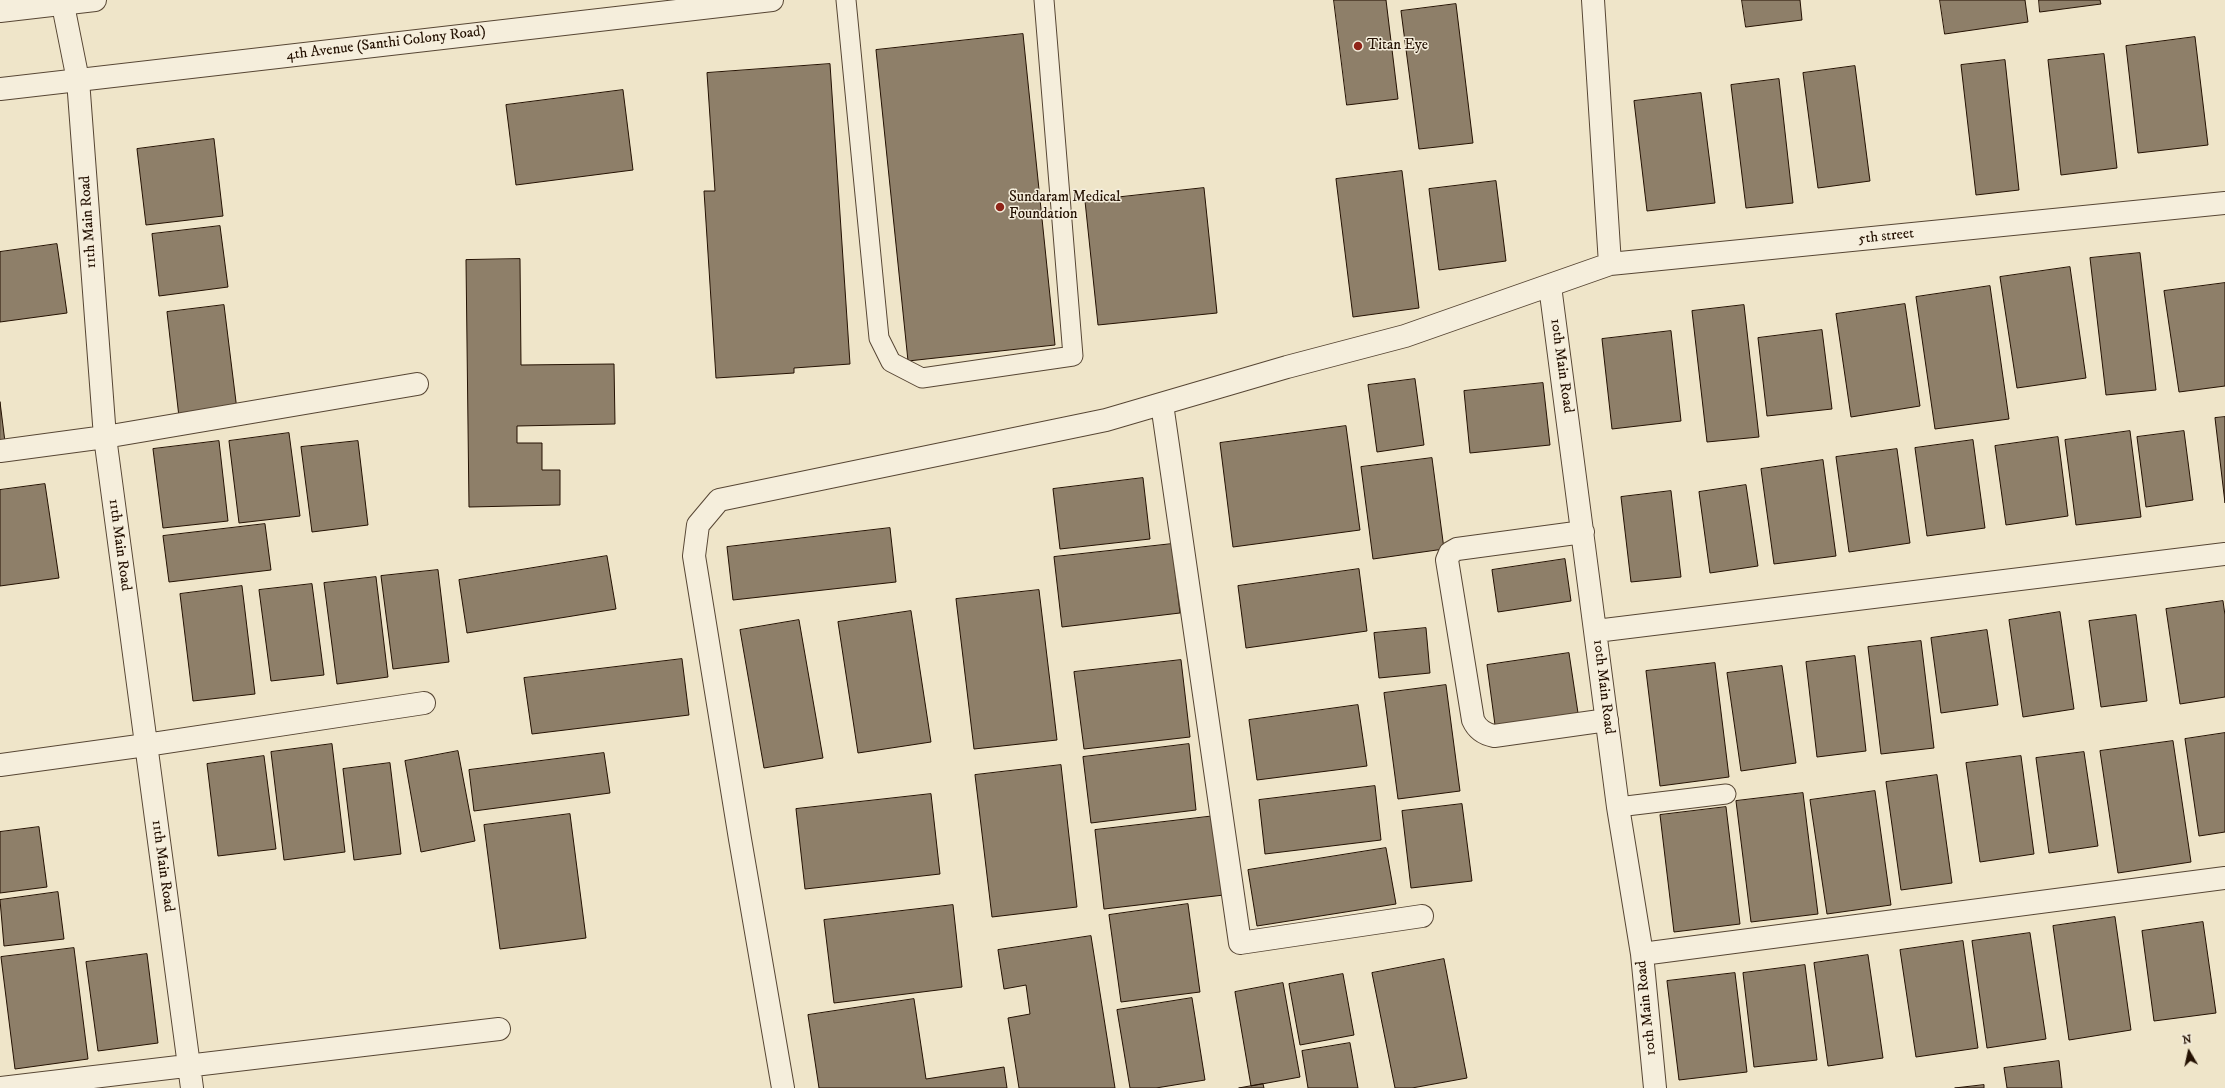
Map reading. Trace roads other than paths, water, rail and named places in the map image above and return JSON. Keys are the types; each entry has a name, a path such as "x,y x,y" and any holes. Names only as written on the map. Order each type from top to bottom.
{"street":[{"path":"0,11 62,2 95,0"},
{"name":"4th Avenue (Santhi Colony Road)","path":"0,89 772,0"},
{"path":"1593,0 1610,264"},
{"name":"11th Main Road","path":"62,2 78,80 105,437 192,1088"},
{"name":"5th street","path":"783,1088 741,847 694,556 698,526 719,500 1106,420 1405,336 1610,264 2225,203"},
{"name":"10th Main Road","path":"1550,286 1618,808 1642,954 1655,1088"},
{"path":"0,451 105,437 417,384"},
{"path":"1162,404 1240,944 1422,916"},
{"path":"1583,532 1457,549 1450,553 1447,560 1473,720 1478,728 1488,735 1494,736 1607,720"},
{"path":"1596,631 2225,554"},
{"path":"0,765 146,745 424,702"},
{"path":"1642,954 2225,878"},
{"path":"0,1088 499,1029"}],"lane":[{"path":"846,0 879,338 891,362 922,378 1073,356 1044,0"},
{"path":"1618,808 1726,794"}],"place":[{"name":"Titan Eye","path":"1358,46"},
{"name":"Sundaram Medical Foundation","path":"1000,207"}]}
